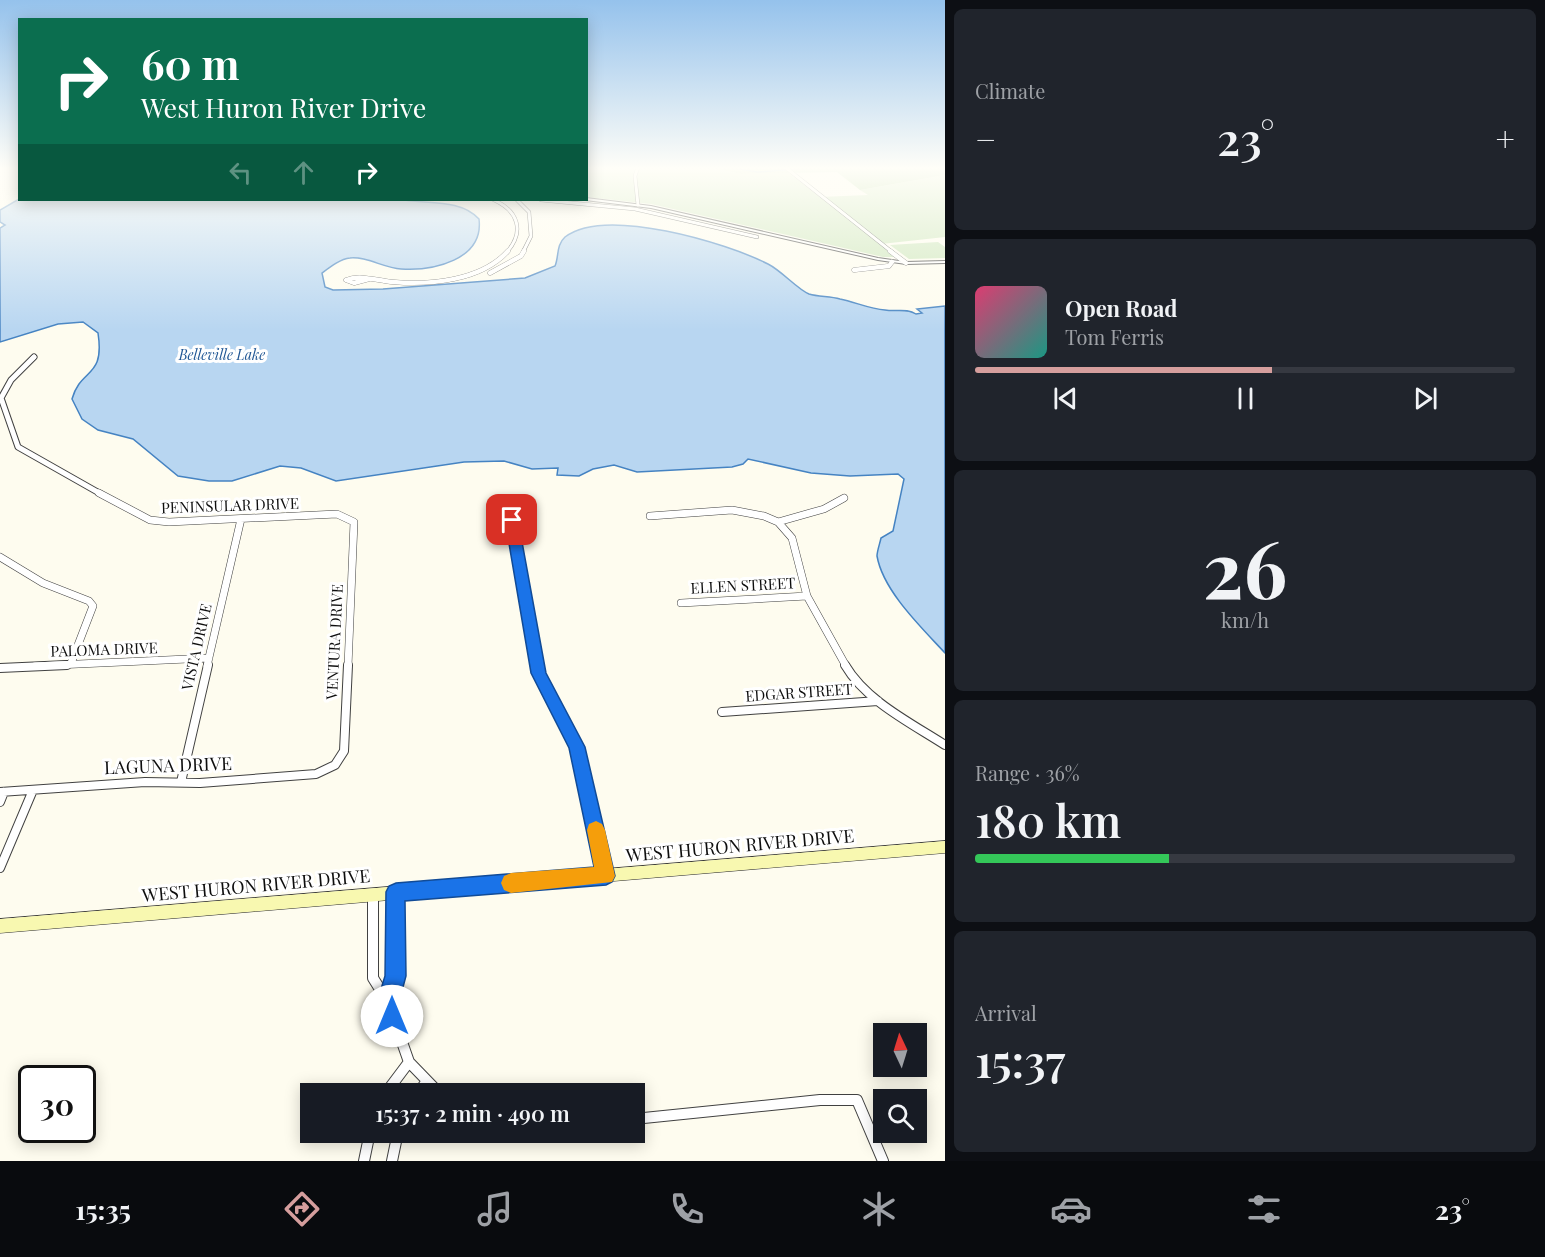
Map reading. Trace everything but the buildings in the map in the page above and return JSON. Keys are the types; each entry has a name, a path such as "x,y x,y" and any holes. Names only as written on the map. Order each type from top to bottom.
{"main road":[{"name":"WEST HURON RIVER DRIVE","path":"0,926 945,847"}],"street":[{"path":"369,279 397,282 456,278 501,260 517,236 518,227 515,221"},
{"path":"490,273 521,256 531,236 530,221"},
{"path":"688,221 757,237"},
{"path":"710,221 892,262 945,262"},
{"path":"853,221 906,263"},
{"path":"854,270 889,266 892,262"},
{"name":"PENINSULAR DRIVE","path":"34,357 4,388 1,398 2,413 18,447 136,514 169,522 337,514 351,518"},
{"path":"778,522 824,509 844,498"},
{"path":"650,516 743,511 763,515 778,522 792,538 807,596 845,666 862,687 878,701 945,745"},
{"name":"VENTURA DRIVE","path":"335,765 344,752 354,528 351,518"},
{"name":"VISTA DRIVE","path":"181,782 241,519"},
{"path":"512,520 538,673 577,747 606,876"},
{"path":"0,557 30,578 49,588 89,601 93,606 71,663"},
{"name":"ELLEN STREET","path":"681,603 807,596"},
{"name":"PALOMA DRIVE","path":"0,668 71,663 131,664 209,658"},
{"name":"EDGAR STREET","path":"722,712 878,701"},
{"name":"LAGUNA DRIVE","path":"1,795 33,790 145,782 200,783 316,774 335,765"},
{"path":"0,868 33,790"},
{"path":"388,1002 395,976 396,892"},
{"path":"373,894 373,978 388,1002 409,1062 426,1082"},
{"path":"393,1083 409,1062"},
{"path":"645,1118 820,1100 857,1100 883,1161"},
{"path":"364,1161 368,1143"},
{"path":"392,1161 396,1143"}],"green space":[{"path":"726,221 945,221 945,237 881,244 895,257 883,257"},
{"path":"938,242 945,247 945,258 909,259 890,245"}],"water":[{"name":"Belleville Lake","path":"479,221 478,233 473,244 454,260 427,268 401,269 362,259 346,259 322,273 325,287 333,290 383,289 525,278 555,266 562,240 584,228 608,225 636,226 696,238 749,256 768,264 809,294 879,309 916,314 922,313 917,309 945,306 945,653 915,621 895,595 881,569 877,556 881,538 893,531 904,479 898,474 850,476 811,473 748,459 743,464 732,467 637,472 614,465 593,469 579,476 557,475 558,468 532,469 504,461 464,462 336,481 301,468 280,466 232,481 209,481 178,476 133,439 98,430 82,419 72,399 76,389 95,366 99,348 98,333 83,322 58,324 0,342 0,228 5,225 0,222"}],"slow traffic":[{"path":"511,883 606,876 596,830"}],"route":[{"path":"392,1016 388,1002 395,976 396,892 606,876 577,747 538,673 512,520"}]}
